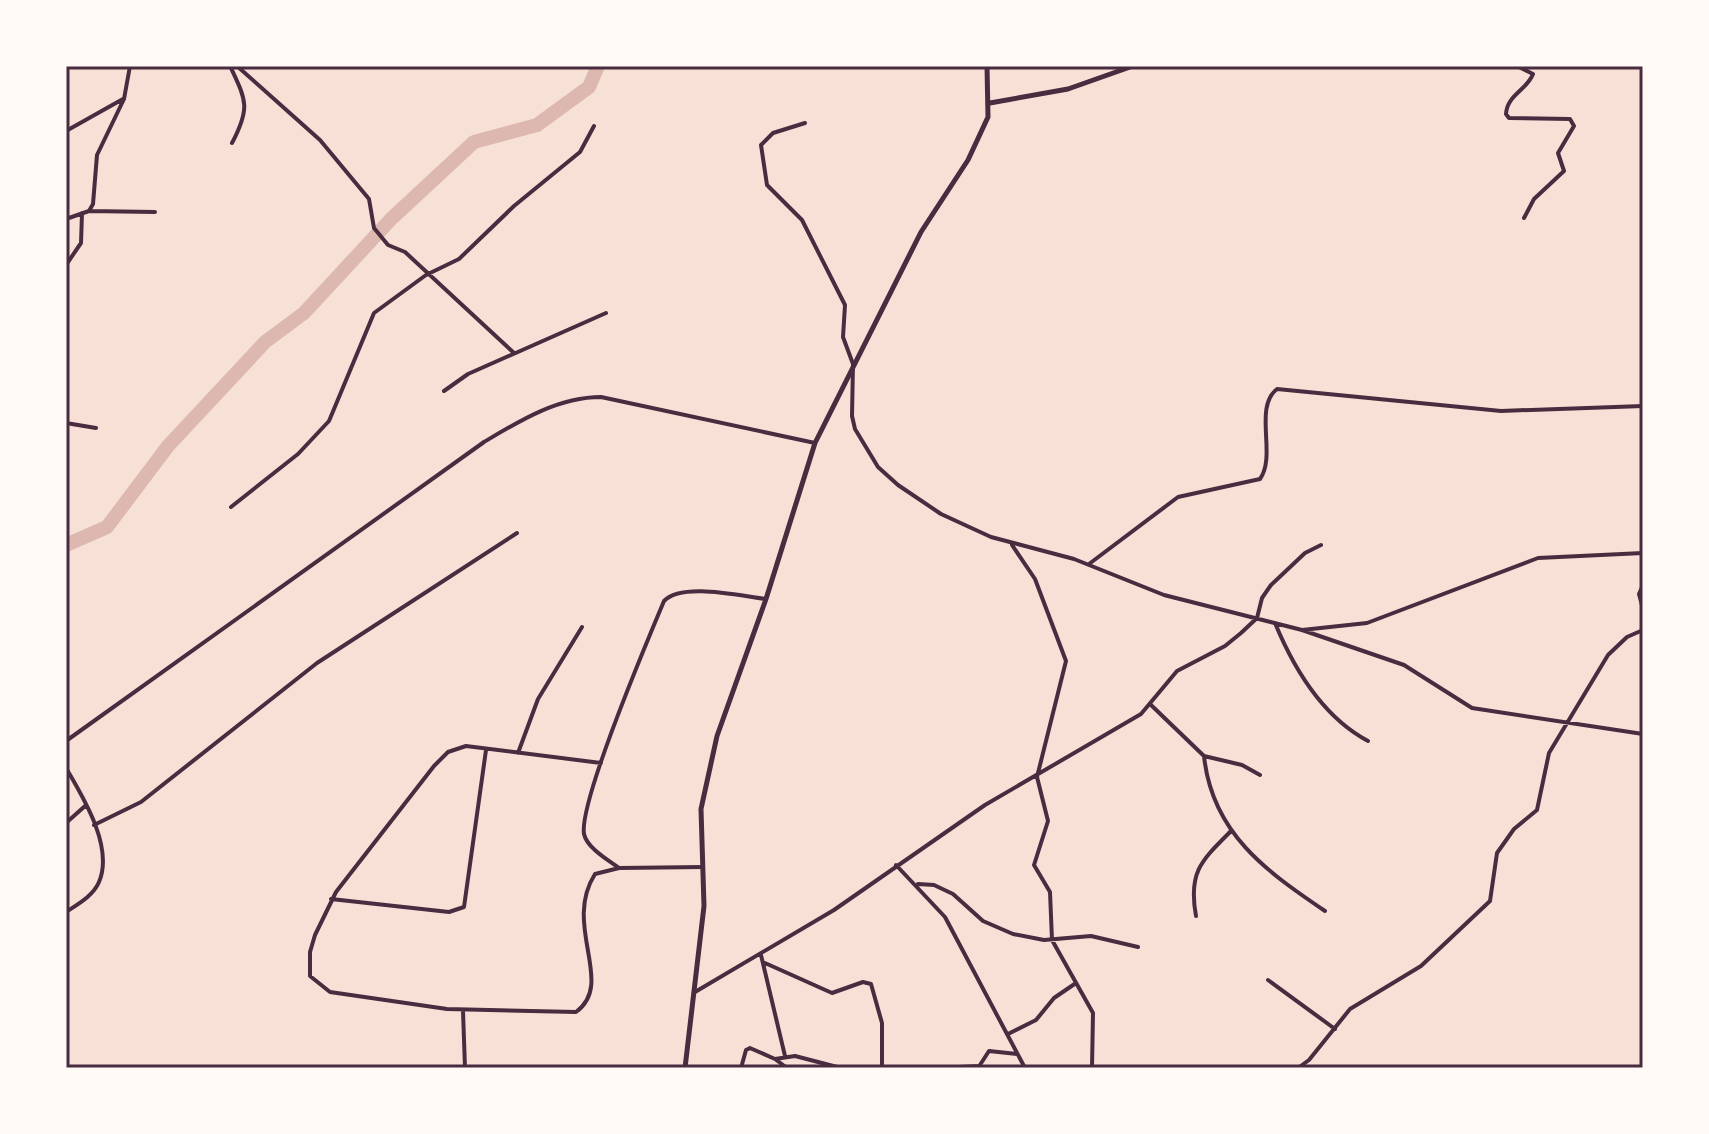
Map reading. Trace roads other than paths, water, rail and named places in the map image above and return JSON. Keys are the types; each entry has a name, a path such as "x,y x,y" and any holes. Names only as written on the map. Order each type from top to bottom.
{"street":[{"path":"89,211 95,197 101,143 124,99 130,66"},
{"path":"230,66 243,88 244,99 241,122 232,143"},
{"path":"237,66 306,126 330,152 369,199 374,228 388,245 405,252 426,275 451,292 514,353"},
{"path":"685,1068 704,906 701,809 709,764 815,443 921,232 968,160 990,103 987,66"},
{"path":"990,103 1068,89 1133,66"},
{"path":"1407,66 1497,66"},
{"path":"1517,66 1533,74 1531,81 1509,101 1506,114 1509,118 1557,117 1570,119 1574,126 1558,153 1564,171 1562,176 1540,192 1524,218"},
{"path":"66,131 124,99"},
{"path":"805,123 779,130 766,138 760,147 760,158 770,190 802,220 845,305 843,337 853,364 853,423 878,467 941,514 1010,543 1089,564 1164,595 1302,630 1409,667 1472,708 1643,734"},
{"path":"231,507 319,434 340,400 371,317 379,307 426,275 459,259 545,179 580,152 594,126"},
{"path":"66,219 89,211 155,212"},
{"path":"66,265 81,243 82,213"},
{"path":"444,391 468,374 606,313"},
{"path":"1089,564 1178,497 1260,479 1266,462 1268,403 1277,389 1501,411 1643,406"},
{"path":"66,741 484,442 547,408 584,397 601,397 815,443"},
{"path":"66,423 96,428"},
{"path":"94,825 141,802 317,663 381,623 438,581 517,533"},
{"path":"1010,543 1035,579 1066,661 1037,777 1048,821 1034,865 1050,892 1052,940 1093,1013 1092,1068"},
{"path":"693,993 761,955 985,805 1037,777 1151,705 1177,671 1225,646 1257,618 1262,598 1271,585 1305,553 1321,545"},
{"path":"1302,630 1367,623 1538,558 1643,553"},
{"path":"1643,585 1639,594 1643,609"},
{"path":"619,868 589,843 584,832 601,763 667,598 685,591 766,599"},
{"path":"1275,623 1292,661 1313,691 1345,726 1368,741"},
{"path":"518,753 538,699 582,627"},
{"path":"1298,1068 1355,1005 1421,966 1490,901 1494,858 1514,829 1537,810 1549,753 1608,655 1627,637 1643,630"},
{"path":"1151,705 1204,756 1242,765 1260,775"},
{"path":"601,763 460,746 448,752 420,782 331,899 310,952 310,976 321,988 463,1011 566,1013 582,1008 591,994 594,979 582,929 582,910 595,874 619,868 703,867"},
{"path":"331,899 449,912 464,907 486,749"},
{"path":"1204,756 1209,787 1231,831 1276,877 1325,911"},
{"path":"66,768 94,825 101,851 98,883 66,912"},
{"path":"66,823 85,806"},
{"path":"1196,916 1194,883 1199,863 1231,831"},
{"path":"896,865 945,917 1025,1068"},
{"path":"916,884 934,885 953,894 990,925 1025,937 1052,940 1091,936 1138,947"},
{"path":"761,955 785,1056"},
{"path":"765,963 832,993 863,982 871,984 882,1023 882,1068"},
{"path":"1268,980 1335,1029"},
{"path":"1008,1034 1036,1020 1054,998 1076,983"},
{"path":"463,1011 465,1068"},
{"path":"741,1068 748,1048 775,1059 787,1068"},
{"path":"937,1068 979,1067 990,1050 1017,1054"},
{"path":"775,1059 785,1056 841,1068"}],"waterway":[{"path":"66,545 107,527 168,446 265,342 304,313 391,219 474,142 537,125 589,87 598,66"}]}
